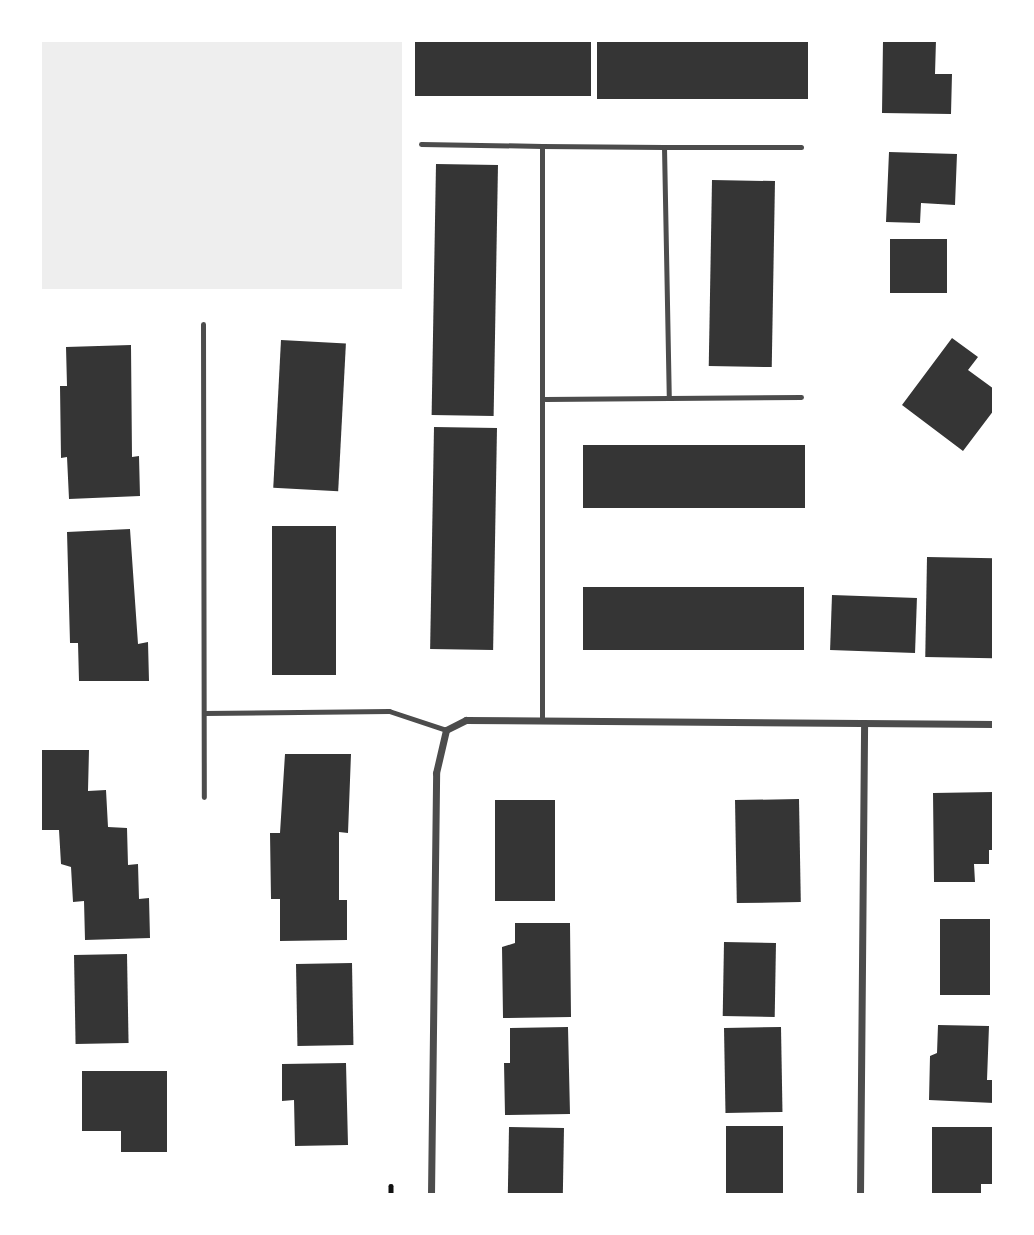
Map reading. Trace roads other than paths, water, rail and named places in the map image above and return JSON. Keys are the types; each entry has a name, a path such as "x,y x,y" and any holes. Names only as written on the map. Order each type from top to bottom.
{"street":[{"path":"431,1195 436,773 446,730 466,720 542,719 994,724"},
{"path":"860,1195 864,723"}],"lane":[{"path":"421,144 801,147"},
{"path":"542,146 545,398 542,719"},
{"path":"664,147 669,398"},
{"path":"203,324 204,797"},
{"path":"545,398 801,397"},
{"path":"204,713 388,711 446,730"}]}
